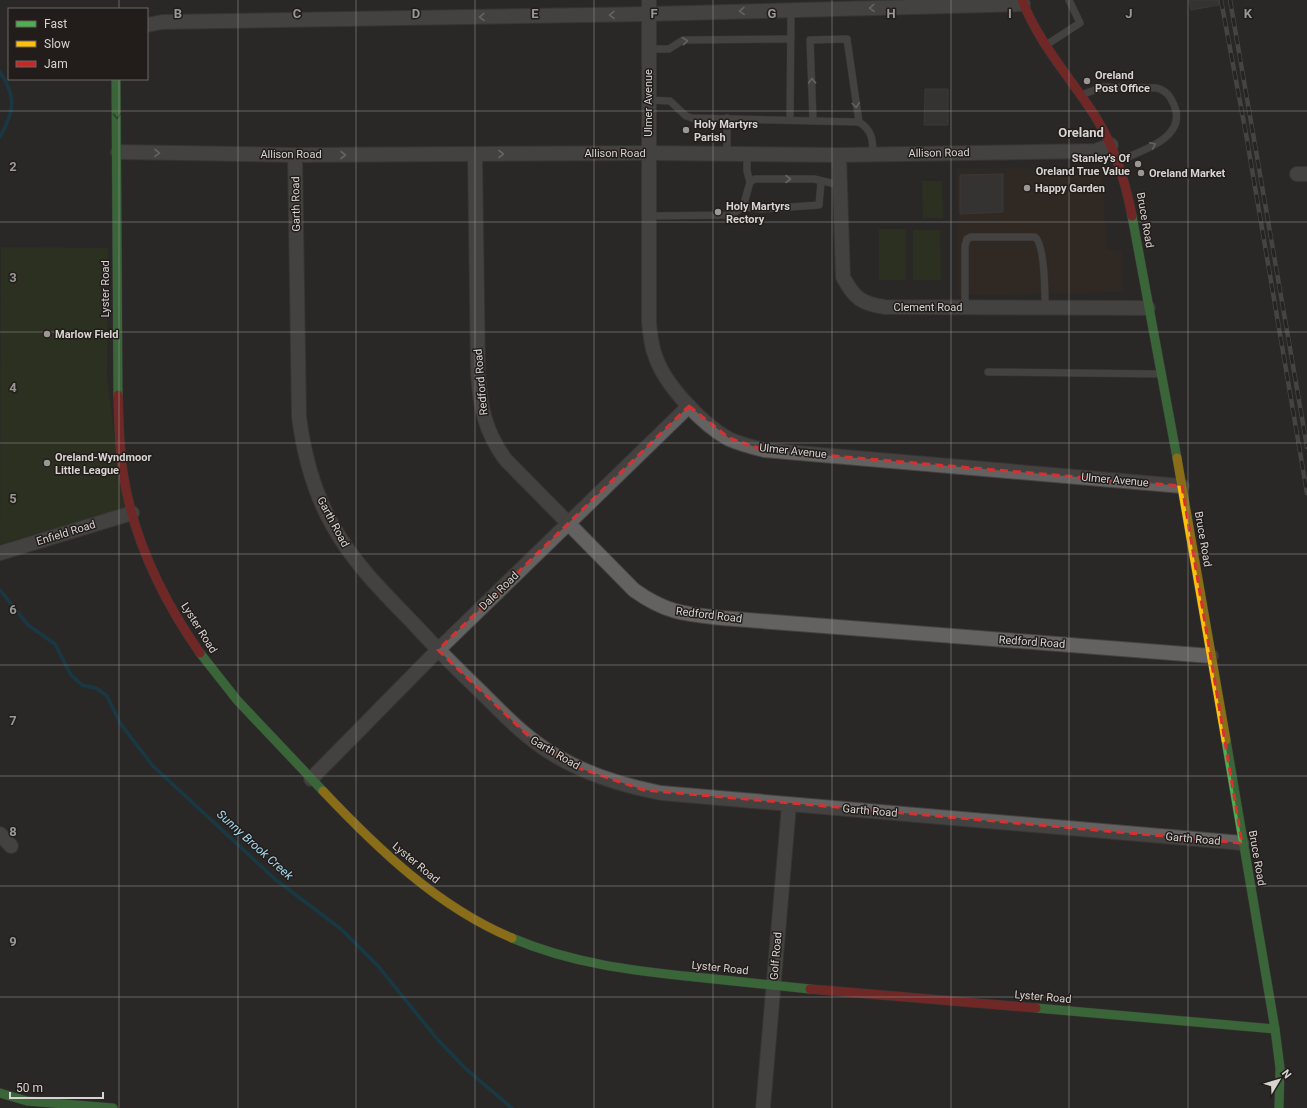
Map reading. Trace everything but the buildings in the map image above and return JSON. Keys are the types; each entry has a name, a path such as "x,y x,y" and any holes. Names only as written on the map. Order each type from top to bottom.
{"street":[{"name":"Bruce Road","path":"1024,1 1044,46 1080,96 1111,145 1126,186 1182,486 1275,1029 1280,1064 1281,1085 1279,1108"},
{"path":"148,25 170,22 649,7 791,10 1024,1"},
{"name":"Ulmer Avenue","path":"649,7 648,216 650,335 656,358 661,369 689,406 729,438 747,446 764,450 1182,486"},
{"name":"Lyster Road","path":"116,80 118,152 117,381 120,451 124,482 132,513 158,580 172,608 203,658 234,698 392,860 411,876 451,904 502,934 533,947 602,967 635,972 774,985 1275,1029"},
{"name":"Allison Road","path":"118,152 295,155 648,153 873,154 1095,151 1111,145"},
{"name":"Redford Road","path":"475,154 478,373 484,420 496,447 505,459 634,590 660,606 672,611 722,618 1211,656"},
{"name":"Clement Road","path":"839,154 843,278 862,302 870,305 885,307 1148,308"},
{"name":"Garth Road","path":"295,155 300,417 302,441 312,479 332,525 360,566 438,650 520,731 558,757 579,768 628,786 661,793 1242,843"},
{"name":"Dale Road","path":"312,779 438,650 689,406"},
{"name":"Enfield Road","path":"0,553 132,513"},
{"name":"Golf Road","path":"763,1108 789,805"},
{"path":"0,834 11,846"},
{"path":"0,1094 27,1101 113,1108"}],"lane":[{"path":"1044,46 1080,23 1069,0"},
{"path":"790,120 791,10"},
{"path":"813,120 810,40 847,39 859,122"},
{"path":"648,49 669,49 683,40 791,40"},
{"path":"1080,96 1103,87 1115,86 1157,88 1164,90 1169,95 1176,110 1177,122 1172,132 1162,141 1118,161"},
{"path":"648,100 670,101 686,116 692,118 859,122 867,127 873,140 873,154"},
{"path":"727,118 727,154"},
{"path":"744,207 752,180 747,171 747,154"},
{"path":"752,180 814,180 840,185"},
{"path":"648,216 730,215 744,207 762,209 818,205 821,182"},
{"path":"965,307 965,246 967,240 971,237 1032,236 1036,237 1039,242 1044,274 1045,308"},
{"path":"988,372 1161,374"}],"highlighted area":[{"path":"689,406 729,438 764,450 1182,486 1242,843 644,790 579,768 537,744 438,650"}],"shaded area":[{"path":"957,168 1101,169 1107,250 1122,251 1123,292 958,295"}],"green space":[{"path":"922,181 942,181 943,218 923,218"},
{"path":"879,229 906,229 906,280 879,280"},
{"path":"913,230 940,230 941,280 913,280"},
{"name":"Marlow Field","path":"1,247 108,248 107,377 124,510 0,544"}],"waterway":[{"name":"Sunny Brook Creek","path":"0,72 9,89 12,104 11,112 0,137"},
{"name":"Sunny Brook Creek","path":"0,590 28,625 55,644 71,675 82,685 96,688 107,696 120,723 153,766 276,880 341,929 378,966 438,1040 466,1069 512,1108"}],"railway":[{"path":"1221,0 1246,134 1307,493"},
{"path":"1230,0 1307,447"}],"traffic: fast":[{"path":"116,80 118,395"},
{"path":"1132,216 1177,458"},
{"path":"200,653 237,700 323,791"},
{"path":"1226,740 1275,1029 1280,1068 1279,1108"},
{"path":"512,938 556,954 625,969 810,989"},
{"path":"1036,1008 1275,1029"},
{"path":"0,1093 27,1101 113,1108"}],"traffic: slow":[{"path":"1177,458 1226,740"},
{"path":"323,791 365,834 410,875 459,910 512,938"}],"traffic: jam":[{"path":"1022,0 1046,46 1102,128 1114,152 1126,190 1132,216"},
{"path":"118,395 119,434 123,473 134,521 151,568 186,633 200,653"},
{"path":"810,989 1036,1008"}],"place":[{"name":"Oreland Post Office","path":"1087,81"},
{"name":"Holy Martyrs Parish","path":"686,130"},
{"name":"Stanley's Of Oreland True Value","path":"1138,164"},
{"name":"Oreland Market","path":"1141,173"},
{"name":"Happy Garden","path":"1027,188"},
{"name":"Holy Martyrs Rectory","path":"718,212"},
{"name":"Marlow Field","path":"47,334"},
{"name":"Oreland-Wyndmoor Little League","path":"47,463"}],"district":[{"name":"Oreland","path":"1081,132"}]}
